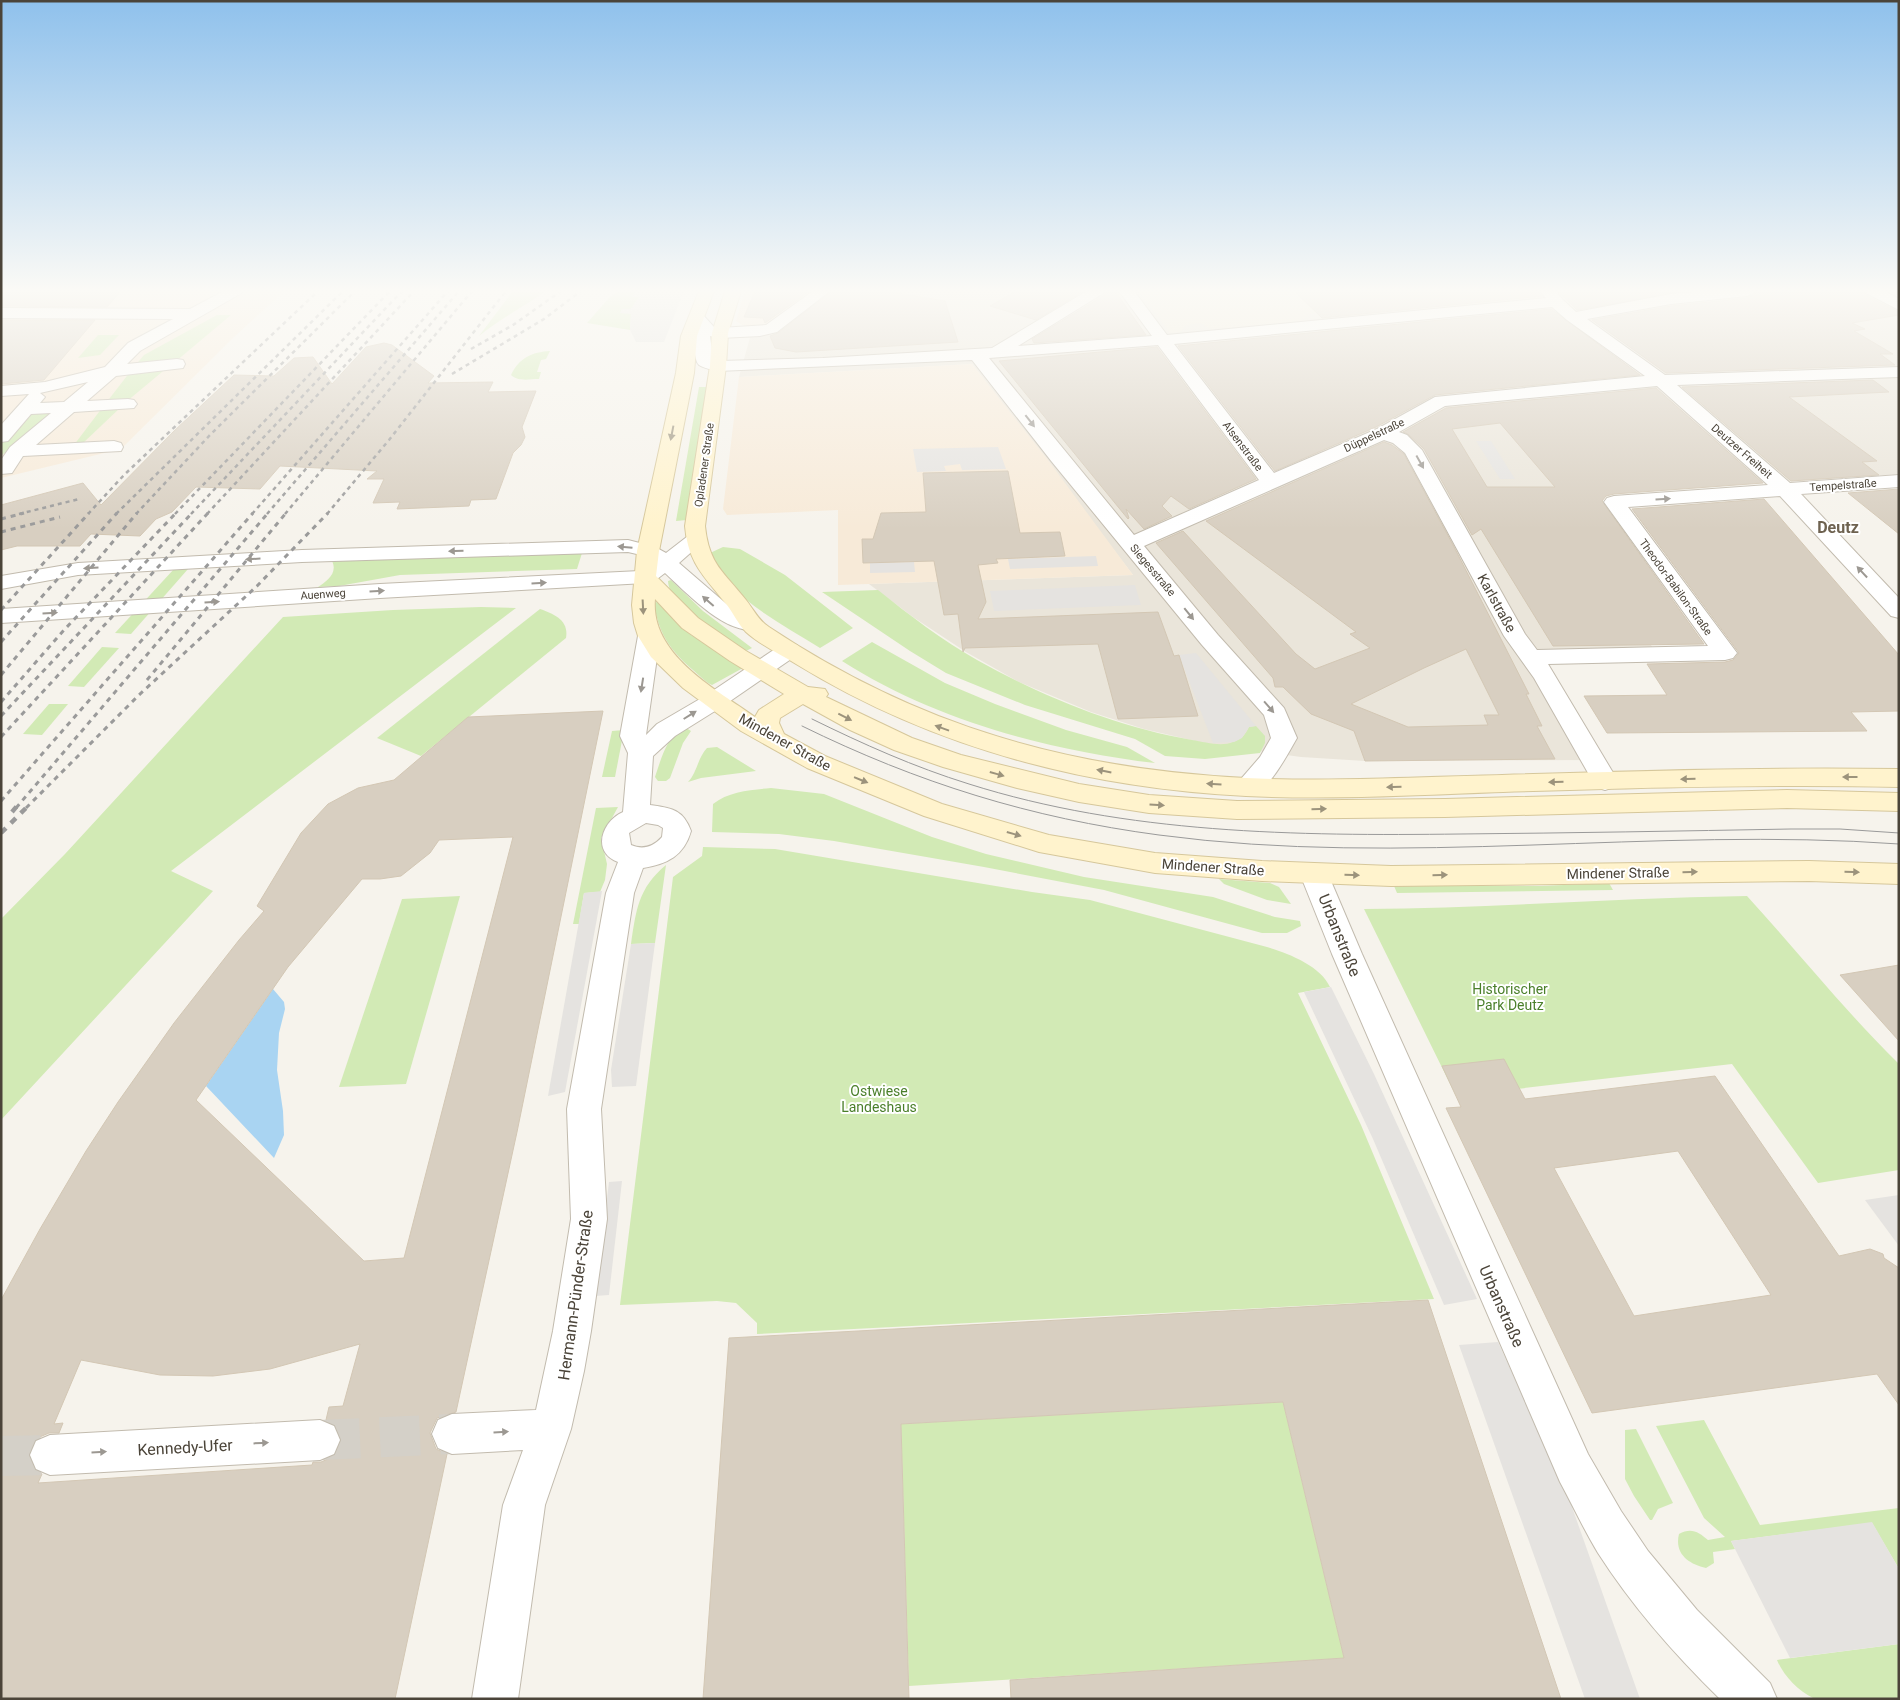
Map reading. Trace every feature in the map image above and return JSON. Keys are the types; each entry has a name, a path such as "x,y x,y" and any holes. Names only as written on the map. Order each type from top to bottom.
{"main road":[{"path":"656,556 685,370"},
{"name":"Opladener Straße","path":"717,370 695,526 695,540 704,565 739,605 751,624"},
{"path":"645,576 690,623 758,670 802,695 903,744 952,761 1035,783 1149,804 1247,810 1445,808 1787,799 1899,802"},
{"name":"Mindener Straße","path":"645,576 642,605 649,636 670,665 714,701 775,740 816,762 933,810 1049,844 1155,863 1314,874 1391,876 1809,871 1899,874"},
{"path":"751,624 824,673 859,692 913,717 1024,754 1124,775 1247,787 1359,788 1778,776 1899,778"},
{"path":"775,740 767,723 768,715 781,704 802,695 859,692"}],"street":[{"path":"1,391 45,387 117,370"},
{"name":"Siegesstraße","path":"998,370 1130,544 1210,640 1275,713 1284,738 1270,762 1247,787"},
{"name":"Alsenstraße","path":"1186,370 1270,482"},
{"name":"Deutzer Freiheit","path":"1647,370 1661,380 1786,490 1899,611"},
{"path":"7,463 111,371"},
{"name":"Düppelstraße","path":"1130,544 1384,433 1442,401 1661,380 1899,372"},
{"path":"1,437 45,387"},
{"path":"1,408 67,408 128,404"},
{"name":"Karlstraße","path":"1384,433 1400,439 1413,450 1515,636 1545,676 1605,781"},
{"path":"7,463 114,448"},
{"name":"Tempelstraße","path":"1786,490 1899,481"},
{"name":"Theodor-Babilon-Straße","path":"1529,657 1725,653 1614,502 1786,490"},
{"path":"645,576 656,556 695,540"},
{"path":"5,584 78,569 320,555 628,546 656,556 722,612 751,624"},
{"path":"293,596 323,576 324,569 320,555"},
{"name":"Auenweg","path":"1,616 293,596 645,576"},
{"path":"636,816 641,753 633,736 649,636"},
{"path":"641,753 666,730 714,701 789,650"},
{"path":"646,814 665,816 676,823 679,830 674,844 660,854 633,858 617,849 614,842 615,834 619,827 636,816 646,814"},
{"name":"Hermann-Pünder-Straße","path":"495,1699 524,1505 551,1429 568,1355 588,1219 584,1109 620,893 633,858"},
{"name":"Urbanstraße","path":"1314,874 1350,963 1574,1468 1617,1544 1681,1625 1723,1670 1754,1699"},
{"path":"452,1434 551,1429"},
{"name":"Kennedy-Ufer","path":"50,1455 320,1440"}],"shaded area":[{"path":"1,370 200,370 121,449 1,478"},
{"path":"741,370 858,370 739,377"},
{"path":"858,370 977,370 1048,460 1133,575 838,585 838,510 727,515 723,509 739,377"},
{"path":"977,370 1899,370 1899,474 1546,498 1663,662 1547,663 1604,760 1365,761 1301,757 1208,744 1144,729 1091,712 1019,682 966,652 913,617 869,584 1133,575"},
{"path":"1476,441 1491,441 1515,479 1500,479"},
{"path":"998,447 1006,469 962,470 960,464 944,466 946,471 917,472 913,449"},
{"path":"1096,556 1098,566 1010,569 1008,559"},
{"path":"914,562 915,572 870,573 870,563"},
{"path":"1135,585 1141,605 994,611 990,591"},
{"path":"1196,653 1256,726 1249,727 1242,738 1234,742 1213,743 1179,655"},
{"path":"602,891 565,1092 548,1096 584,893"},
{"path":"655,943 636,1086 612,1087 611,1070 631,944"},
{"path":"1331,987 1374,1074 1477,1299 1444,1305 1373,1139 1304,992"},
{"path":"622,1181 609,1295 595,1296 609,1182"},
{"path":"1899,1195 1899,1246 1865,1200"},
{"path":"1498,1342 1567,1493 1640,1699 1585,1699 1459,1345"},
{"path":"1872,1522 1899,1569 1899,1644 1790,1658 1731,1541"}],"green space":[{"path":"164,370 126,402 106,403 130,372"},
{"path":"513,370 541,372 539,379 521,379 511,375"},
{"path":"699,387 707,387 687,520 676,521"},
{"path":"121,407 82,444 74,445 102,408"},
{"path":"60,411 1,455 1,444 28,412"},
{"path":"723,547 740,549 785,575 853,628 820,648 785,627 750,603 727,581 710,553"},
{"path":"582,553 577,569 400,575 339,586 318,587 333,573 332,561"},
{"path":"174,569 188,569 131,634 115,633"},
{"path":"671,580 703,611 752,648 744,652 698,621 677,601 668,581"},
{"path":"878,590 926,627 977,660 1002,674 1081,709 1136,727 1213,744 1236,741 1243,736 1249,727 1256,726 1265,736 1265,743 1260,753 1205,759 1165,756 1135,739 1025,705 946,673 822,592"},
{"path":"657,602 691,635 743,668 712,685 708,683 680,658 666,640 657,617 654,603"},
{"path":"481,607 516,608 171,871 213,891 1,1120 1,919 65,854 283,617"},
{"path":"540,609 563,622 566,638 421,756 377,738"},
{"path":"872,642 945,683 1066,730 1127,747 1155,763 1073,750 1033,741 953,716 915,700 877,682 842,661"},
{"path":"102,647 119,648 84,687 68,686"},
{"path":"49,704 68,704 42,735 23,734"},
{"path":"683,726 691,731 683,743 670,778 666,781 658,781 655,777 665,749 672,737"},
{"path":"624,730 615,777 602,777 612,731"},
{"path":"717,747 756,771 701,778 688,782 707,748"},
{"path":"771,788 824,794 932,837 986,854 1084,877 1213,897 1275,917 1300,921 1301,926 1287,933 1262,933 1104,890 984,867 834,841 779,834 712,832 713,804 733,794"},
{"path":"618,807 601,838 607,864 605,880 600,892 584,893 579,924 573,924 596,808"},
{"name":"Ostwiese Landeshaus","path":"703,847 775,849 1090,900 1267,947 1303,961 1326,979 1330,987 1298,993 1361,1125 1434,1299 757,1334 757,1323 736,1303 717,1301 620,1305 673,877 702,856"},
{"path":"666,865 655,943 631,944 637,911 644,891 649,882"},
{"path":"1219,879 1270,883 1279,887 1291,904 1267,900 1224,884"},
{"path":"1609,883 1613,890 1397,893 1394,886 1541,886"},
{"path":"460,896 406,1084 339,1087 402,899"},
{"name":"Historischer Park Deutz","path":"1747,896 1899,1064 1899,1170 1818,1183 1732,1064 1456,1096 1364,909 1460,907"},
{"path":"1283,1402 1344,1658 909,1686 901,1424"},
{"path":"1704,1420 1760,1525 1899,1508 1899,1569 1872,1523 1731,1541 1735,1549 1713,1552 1714,1563 1706,1568 1689,1561 1684,1557 1679,1547 1679,1534 1695,1531 1708,1540 1725,1537 1704,1518 1656,1426"},
{"path":"1636,1429 1673,1503 1658,1509 1652,1520 1650,1520 1634,1496 1625,1479 1625,1430"},
{"path":"1899,1644 1899,1699 1813,1698 1792,1682 1777,1660"}],"water":[{"path":"273,989 284,1002 285,1009 279,1033 277,1070 283,1111 284,1135 274,1158 206,1086"}],"building":[{"path":"1,370 52,370 44,380 1,384"},
{"path":"280,370 322,370 332,384 345,370 426,370 434,376 428,383 493,382 488,392 536,391 522,427 525,437 521,445 513,453 496,499 471,500 469,506 397,509 400,502 373,503 384,479 367,479 377,471 280,466 260,489 196,487 172,512 156,519 140,536 91,534 80,546 17,546 1,550 1,505 83,483 101,505 175,430 234,375 274,376"},
{"path":"1007,370 1174,370 1256,479 1189,509 1171,496 1162,506 1172,516 1144,529 1126,509 1128,519"},
{"path":"1197,370 1634,370 1640,375 1435,395 1376,427 1275,471"},
{"path":"1662,370 1742,370 1666,373"},
{"path":"1873,380 1889,392 1789,397 1877,461 1862,462 1879,475 1791,481 1682,387"},
{"path":"1656,388 1763,483 1614,494 1606,496 1602,501 1704,644 1553,646 1481,529 1472,535 1424,449 1408,434 1403,432 1446,408","holes":["1500,423 1555,487 1487,487 1452,429"]},
{"path":"1384,442 1392,445 1404,454 1453,545 1529,694 1526,694 1542,726 1537,726 1555,759 1365,761 1354,731 1311,714 1283,687 1275,687 1273,678 1156,543 1183,531 1296,654 1315,669 1370,648 1350,634 1356,632 1206,521","holes":["1466,649 1499,715 1484,715 1488,725 1408,727 1351,704"]},
{"path":"1008,471 1020,533 1060,532 1065,556 996,559 998,563 978,565 986,602 978,619 1158,612 1174,656 1179,655 1198,716 1118,719 1098,644 965,648 963,652 958,614 944,615 934,561 863,563 862,539 873,539 881,513 926,512 923,473"},
{"path":"1899,489 1899,534 1848,493"},
{"path":"1764,499 1899,655 1899,711 1851,712 1867,731 1607,733 1584,696 1667,695 1647,664 1725,662 1733,660 1739,653 1632,509"},
{"path":"603,711 517,1132 456,1412 437,1418 430,1433 436,1449 447,1454 395,1699 1,1699 1,1300 86,1151 118,1102 174,1023 264,911 257,906 301,833 328,804 358,788 394,780 468,717","holes":["513,837 404,1258 364,1261 196,1100 288,967 362,879 401,876 430,853 439,840","360,1344 343,1406 329,1407 326,1420 336,1425 342,1439 335,1456 321,1462 313,1462 312,1465 38,1483 42,1474 34,1470 28,1454 35,1439 49,1433 59,1433 63,1423 54,1424 81,1360 160,1375 213,1376 270,1369"]},
{"path":"1899,965 1899,1041 1840,975"},
{"path":"1504,1059 1525,1099 1715,1076 1839,1256 1870,1249 1883,1254 1884,1258 1899,1268 1899,1405 1877,1374 1592,1413 1446,1108 1461,1107 1442,1066","holes":["1678,1151 1771,1295 1634,1316 1554,1168"]},
{"path":"1428,1300 1561,1699 1011,1699 1010,1680 1344,1658 1283,1402 901,1424 909,1699 703,1699 729,1338"}],"tunnel":[{"path":"320,1440 452,1434"},
{"path":"1,1456 50,1455"}],"tram line":[{"path":"812,719 889,754 969,784 1029,801 1089,813 1151,822 1213,828 1337,834 1502,834 1791,829 1840,829 1899,833"},
{"path":"802,726 889,765 976,796 1066,819 1159,835 1251,844 1344,848 1436,848 1714,840 1807,840 1899,844"}],"railway":[{"path":"88,514 124,475 234,370"},
{"path":"117,513 262,370"},
{"path":"136,514 210,435 275,370"},
{"path":"175,514 314,370"},
{"path":"191,514 327,370"},
{"path":"207,514 340,370"},
{"path":"252,514 378,370"},
{"path":"267,514 391,370"},
{"path":"285,514 405,370"},
{"path":"327,514 444,370"},
{"path":"452,374 458,370"},
{"path":"19,514 79,499"},
{"path":"1,519 24,513"},
{"path":"1,610 89,513"},
{"path":"1,642 117,513"},
{"path":"1,675 137,513"},
{"path":"1,702 64,630 176,513"},
{"path":"1,716 192,513"},
{"path":"1,737 208,513"},
{"path":"1,801 253,513"},
{"path":"16,808 268,513"},
{"path":"147,680 286,513"},
{"path":"1,833 139,695 257,586 328,513"},
{"path":"1,532 60,517"},
{"path":"12,812 17,806"}],"district":[{"name":"Deutz","path":"1838,527"}]}
